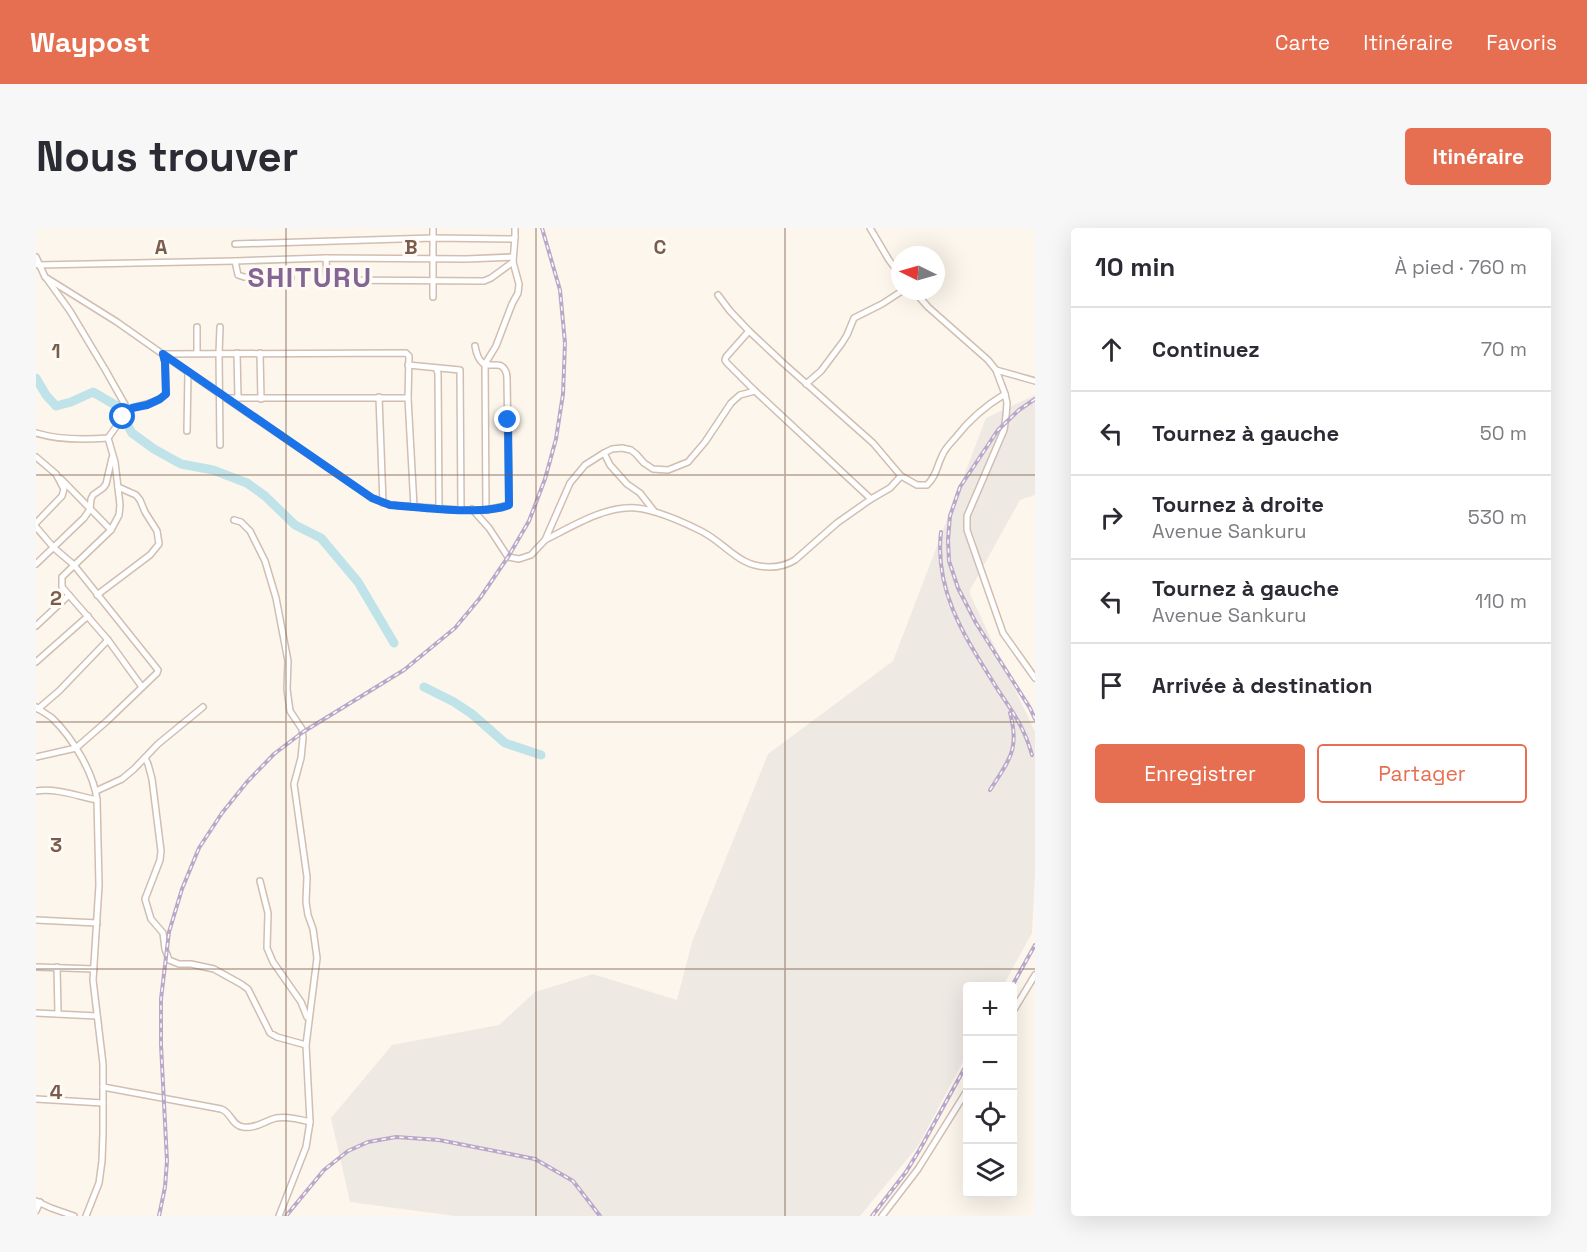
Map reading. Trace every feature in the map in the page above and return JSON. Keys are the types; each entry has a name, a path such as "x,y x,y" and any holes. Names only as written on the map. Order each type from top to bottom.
{"street":[{"path":"433,228 433,297"},
{"path":"486,510 484,364 496,346 518,293 519,284 513,260 515,228"},
{"path":"870,228 891,263"},
{"path":"235,244 515,237"},
{"path":"36,257 45,277 70,311 128,410"},
{"path":"39,265 326,258 513,260"},
{"path":"326,258 329,280 434,282 484,281 513,260"},
{"path":"234,261 238,276 291,278"},
{"path":"45,277 117,322 372,498 390,505 461,510 486,510 509,505 506,370 503,366 484,364 478,360 475,346"},
{"path":"718,295 749,330 873,443 901,476 917,485 927,485 935,477 946,448 965,425 983,408 1005,394"},
{"path":"806,384 821,371 842,343 854,318 891,298"},
{"path":"922,300 988,360 996,370 1005,394 1007,403 1004,430 967,516 967,530 1003,633 1035,678"},
{"path":"197,353 198,327"},
{"path":"220,327 220,445"},
{"path":"749,330 725,360 871,499"},
{"path":"237,353 238,398"},
{"path":"260,353 261,399"},
{"path":"163,354 406,353 409,356 408,398 414,507"},
{"path":"108,438 128,410 147,405 166,394 163,354"},
{"path":"408,365 460,370 461,510"},
{"path":"436,368 438,373 439,508"},
{"path":"996,370 1035,381"},
{"path":"187,431 188,372"},
{"path":"472,509 489,528 508,557 519,559 531,555 545,540 570,483 585,465 612,449 622,448 631,450 653,470 668,470 688,462 705,442 730,403 740,395 755,391"},
{"path":"379,397 383,503"},
{"path":"226,398 408,398"},
{"path":"36,433 73,439 108,438"},
{"path":"108,438 118,487 119,515 111,530 62,576 62,587 108,640 142,687"},
{"path":"36,564 84,518 90,509 93,495 104,488 111,465 111,446"},
{"path":"604,453 610,465 654,511"},
{"path":"36,457 111,530"},
{"path":"36,757 76,747 107,721 157,674 158,670 74,566 54,548 36,525 62,496 64,489 56,474"},
{"path":"545,540 595,516 634,508 654,511 703,532 748,564 761,567 781,567 795,560 837,523 890,488 901,476"},
{"path":"98,595 150,555 159,544 157,531 140,500 136,495 118,487"},
{"path":"234,520 241,522 250,531 265,561 276,598 288,661 286,689 290,711 303,732 301,758 295,777 294,790 308,877 306,902 317,958 306,1044 310,1122 306,1147 279,1216"},
{"path":"36,626 69,595"},
{"path":"36,662 88,616"},
{"path":"86,1216 99,1183 104,1103 101,1041 94,988 99,885 97,800 96,791 76,747 50,716 37,708 59,691 108,640"},
{"path":"96,791 122,779 158,744 203,707"},
{"path":"145,758 152,779 161,850 160,860 145,898 151,919 164,933 167,957 179,964 214,969 241,984 248,989 270,1033 306,1044"},
{"path":"36,791 60,792 97,800"},
{"path":"260,881 268,913 267,948 273,962 301,1002 308,1018"},
{"path":"36,920 97,923"},
{"path":"36,967 94,969"},
{"path":"57,967 58,1014"},
{"path":"1017,1005 1035,975"},
{"path":"36,1013 97,1016"},
{"path":"103,1087 215,1107 227,1111 236,1125 243,1127 253,1127 276,1118 310,1122"},
{"path":"882,1216 918,1169 967,1090"},
{"path":"36,1100 104,1103"},
{"path":"36,1211 38,1201 51,1209 74,1216"}],"shaded area":[{"path":"1035,395 1035,495 1020,500 970,590 1035,732 1035,873 1032,933 1005,982 963,982 963,1062 918,1146 860,1216 455,1216 350,1202 331,1118 392,1045 499,1025 535,992 593,974 677,1000 692,942 768,754 893,661 986,418"}],"waterway":[{"path":"36,378 56,406 93,392 117,406 132,433 154,449 181,464 213,470 247,483 265,496 295,525 321,538 358,582 394,643"},
{"path":"424,687 472,714 505,743 541,755"}],"railway":[{"path":"159,1216 167,1161 161,999 169,932 182,889 199,848 222,813 247,782 274,754 303,732 404,670 455,628 480,598 529,521 545,479 556,439 563,394 565,343 560,290 542,228"},
{"path":"1035,399 1019,410 998,430 960,487 950,516 948,540 949,561 958,588 976,623 1035,719"},
{"path":"941,532 940,554 943,575 955,615 975,653 1018,721 1032,755"},
{"path":"990,790 1011,754 1014,736 1010,713"},
{"path":"1014,982 1035,945"},
{"path":"872,1216 906,1172 963,1071"},
{"path":"286,1216 324,1170 348,1151 368,1142 396,1137 439,1140 535,1159 573,1181 600,1216"}],"district":[{"name":"SHITURU","path":"310,277"}],"route":[{"path":"123,417 128,410 147,405 166,394 163,354 372,498 390,505 461,510 486,510 509,505 508,420"}]}
